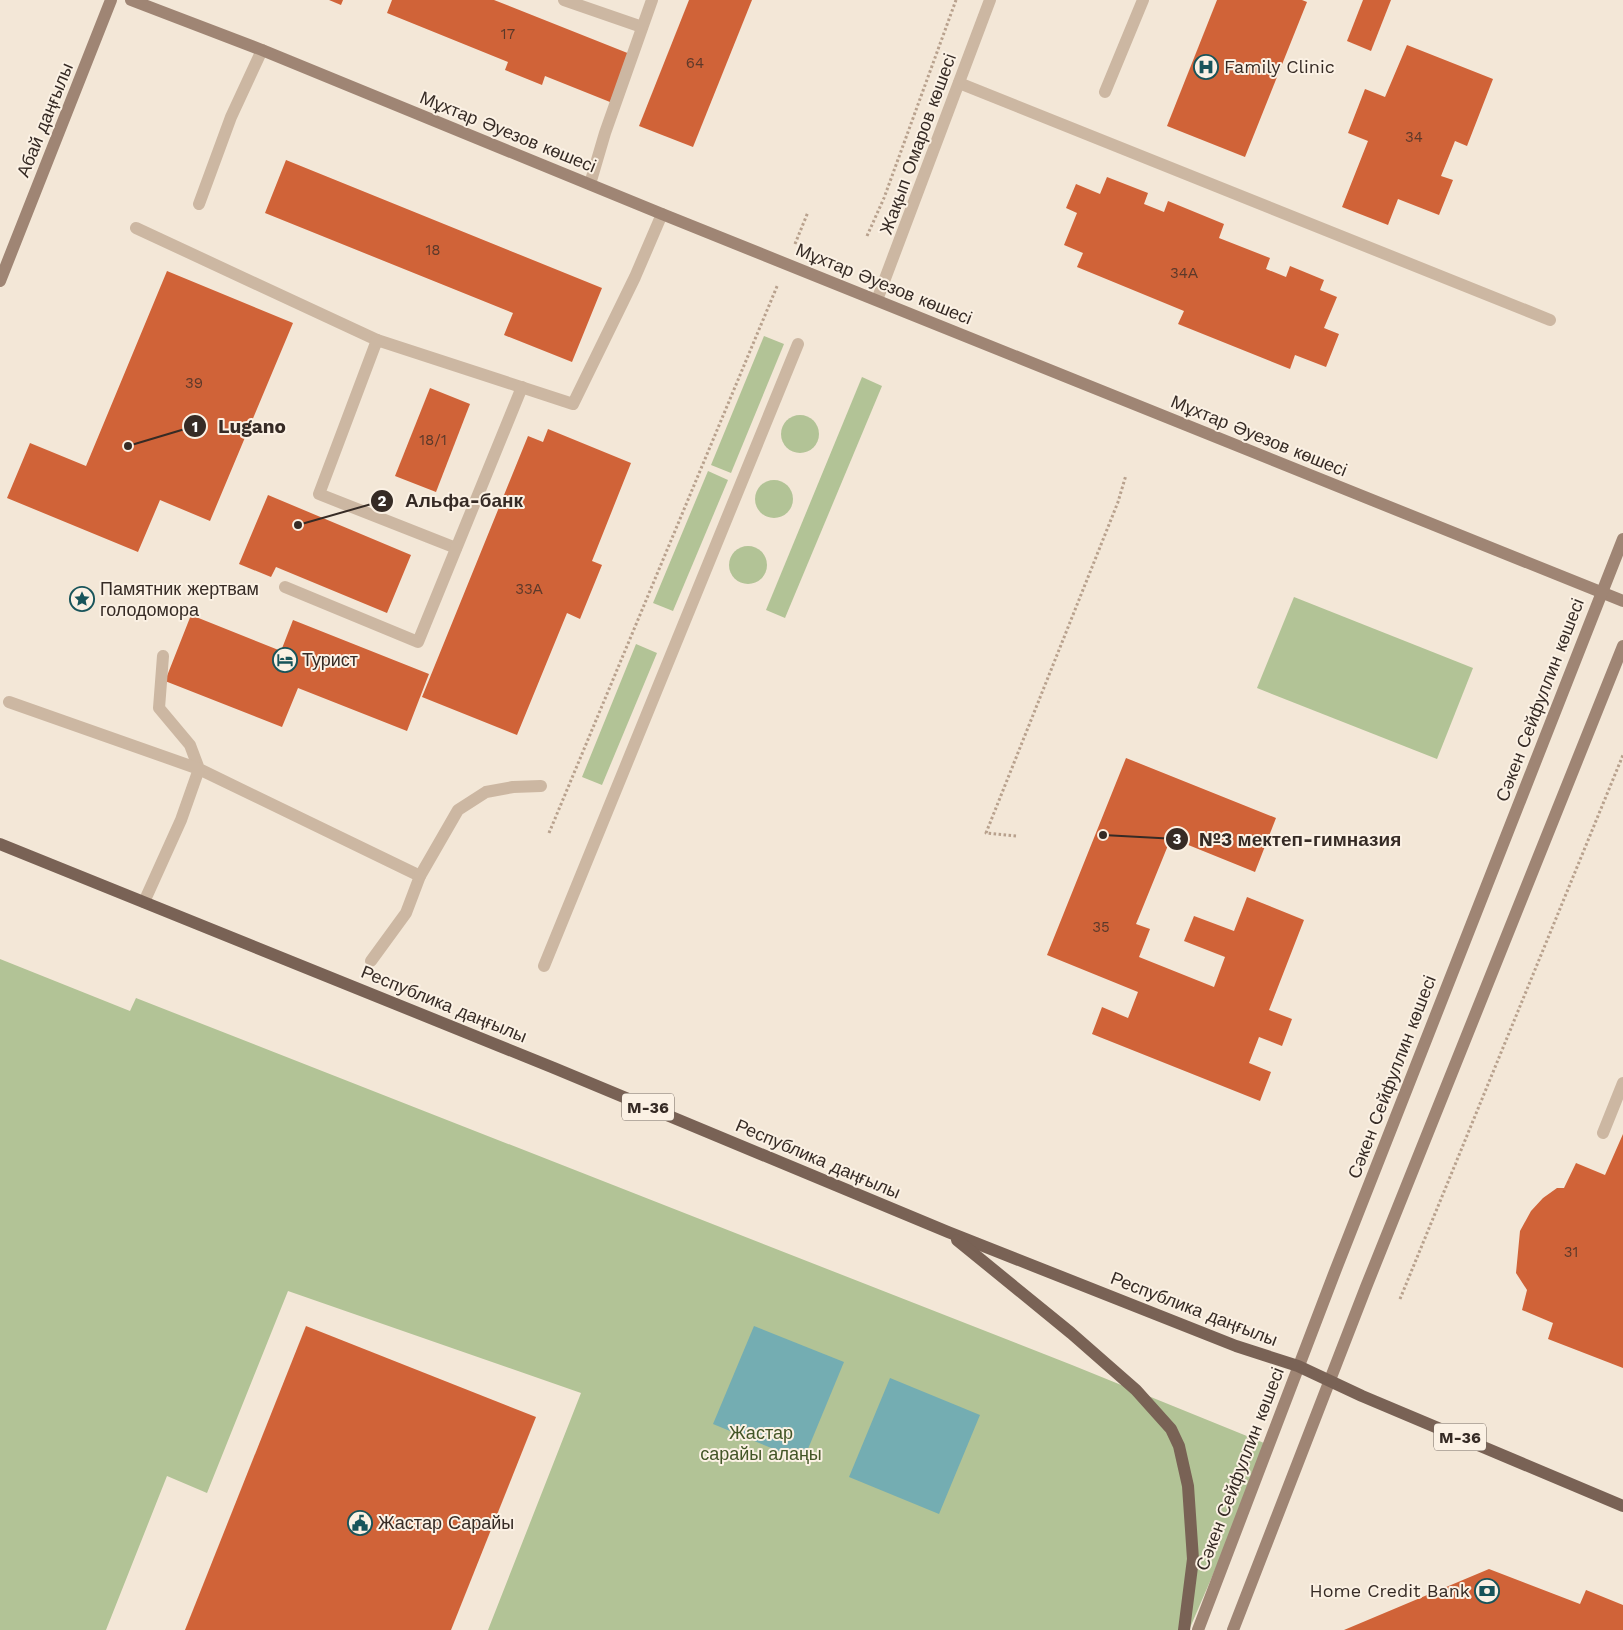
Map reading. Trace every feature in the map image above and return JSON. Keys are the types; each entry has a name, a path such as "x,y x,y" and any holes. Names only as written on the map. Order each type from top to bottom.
{"main road":[{"name":"Абай даңғылы","path":"0,281 111,0"},
{"name":"Мұхтар Әуезов көшесі","path":"131,0 262,50 662,214 1623,602"},
{"name":"Сәкен Сейфуллин көшесі","path":"1198,1630 1298,1366 1600,593 1623,539"},
{"path":"1233,1630 1329,1381 1623,646"},
{"name":"Республика даңғылы","path":"0,844 554,1068 948,1232 1236,1346 1298,1366 1329,1381 1623,1506"},
{"path":"948,1232 1136,1390 1170,1429 1178,1446 1188,1486 1192,1541 1193,1560 1184,1630"}],"street":[{"path":"564,0 642,27"},
{"path":"590,184 605,132 652,0"},
{"name":"Жақып Омаров көшесі","path":"877,300 990,0"},
{"path":"1105,92 1143,0"},
{"path":"199,204 231,117 262,50"},
{"path":"959,83 1550,320"},
{"path":"136,228 377,340 573,404 635,277 662,214"},
{"path":"377,340 319,494 456,548"},
{"path":"544,966 798,344"},
{"path":"285,587 418,642 522,387"},
{"path":"144,902 181,820 198,769 190,745 159,708 163,656"},
{"path":"9,702 198,769 420,876"},
{"path":"371,962 406,913 420,876 458,810 486,792 513,787 541,786"},
{"path":"1603,1133 1623,1083"}],"path":[{"path":"867,236 884,198 956,0"},
{"path":"549,833 760,329"},
{"path":"1016,836 986,833 1118,502 1126,475"},
{"path":"1400,1299 1623,755"}],"green space":[{"path":"764,336 784,344 731,473 711,465"},
{"path":"862,377 882,386 785,618 766,610"},
{"path":"800,415 814,420 819,434 814,448 800,453 786,448 781,434 786,420"},
{"path":"708,471 728,480 673,611 653,603"},
{"path":"774,480 788,485 793,499 788,513 774,518 760,513 755,499 760,485"},
{"path":"748,546 762,551 767,565 762,579 748,584 734,579 729,565 734,551"},
{"path":"1294,597 1473,668 1437,759 1257,688"},
{"path":"636,644 657,653 602,785 582,777"},
{"name":"Жастар сарайы алаңы","path":"0,959 130,1011 136,998 1072,1365 1269,1445 1189,1630 488,1630 581,1393 288,1291 207,1493 167,1476 106,1630 0,1630"}],"water":[{"path":"754,1326 844,1362 803,1461 713,1424"},
{"path":"890,1378 980,1415 939,1514 849,1477"}],"building":[{"path":"329,0 343,0 341,5"},
{"path":"392,0 494,0 630,54 610,102 545,76 542,85 505,70 508,62 387,13"},
{"path":"689,0 752,0 693,147 639,126"},
{"path":"1217,0 1302,0 1307,2 1245,157 1167,126"},
{"path":"1363,0 1391,0 1371,51 1347,41"},
{"path":"1407,45 1493,79 1467,146 1455,141 1441,176 1453,180 1439,215 1398,199 1388,225 1342,207 1368,141 1348,133 1365,89 1385,97"},
{"path":"286,160 602,288 572,362 504,335 513,313 265,213"},
{"path":"1107,177 1148,193 1144,204 1164,212 1168,201 1224,224 1219,238 1270,258 1266,269 1286,277 1290,266 1324,280 1320,290 1337,297 1324,328 1339,334 1326,367 1295,355 1290,369 1178,324 1184,311 1077,267 1083,253 1064,245 1077,213 1066,208 1076,184 1100,194"},
{"path":"167,271 293,323 210,521 160,500 138,552 7,498 30,443 86,466"},
{"path":"430,388 470,404 436,492 395,476"},
{"path":"548,429 631,463 592,561 602,565 580,619 567,613 517,735 422,697 528,436 543,442"},
{"path":"268,495 411,555 387,613 276,567 271,577 239,564"},
{"path":"191,615 281,651 293,620 429,674 407,731 298,688 282,727 165,681"},
{"path":"1126,758 1276,818 1255,872 1171,838 1136,924 1150,929 1139,957 1214,987 1225,957 1184,941 1194,916 1234,931 1247,897 1304,920 1269,1010 1292,1019 1282,1046 1259,1037 1249,1063 1271,1072 1260,1101 1092,1034 1102,1007 1128,1018 1138,992 1047,955"},
{"path":"1623,1134 1623,1368 1548,1339 1553,1323 1522,1310 1527,1290 1516,1273 1520,1231 1531,1211 1543,1198 1557,1188 1564,1188 1576,1163 1605,1175"},
{"name":"Жастар Сарайы","path":"306,1326 536,1417 451,1630 185,1630"},
{"path":"1489,1569 1580,1604 1586,1590 1623,1605 1623,1630 1344,1630"}],"place":[{"name":"Family Clinic","path":"1206,67"},
{"name":"Lugano","path":"128,446"},
{"name":"Альфа-банк","path":"298,525"},
{"name":"Памятник жертвам голодомора","path":"82,599"},
{"name":"Турист","path":"285,660"},
{"name":"№3 мектеп-гимназия","path":"1103,835"},
{"name":"Жастар Сарайы","path":"360,1523"},
{"name":"Home Credit Bank","path":"1487,1591"}]}
